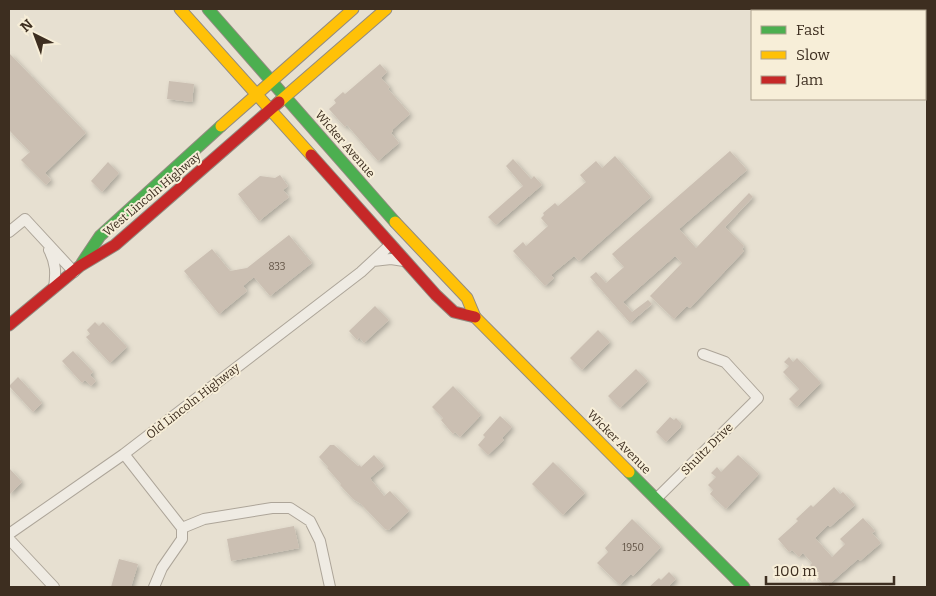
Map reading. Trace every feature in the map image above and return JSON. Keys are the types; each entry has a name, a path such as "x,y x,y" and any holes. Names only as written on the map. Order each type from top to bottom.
{"main road":[{"name":"Wicker Avenue","path":"180,9 436,295 454,312 475,317"},
{"name":"Wicker Avenue","path":"208,9 392,219 467,298 475,317 744,587"},
{"name":"West Lincoln Highway","path":"77,269 100,236 171,170 353,9"},
{"name":"West Lincoln Highway","path":"77,269 115,245 386,9"},
{"path":"390,245 398,240 430,270 438,268"},
{"path":"9,325 77,269"}],"street":[{"path":"9,232 24,219 46,242 77,269"},
{"path":"46,242 55,261 54,288"},
{"name":"Old Lincoln Highway","path":"9,534 124,454 361,272 390,245"},
{"path":"373,261 391,259 406,262"},
{"name":"Shultz Drive","path":"656,499 758,398 725,362 703,354"},
{"path":"124,454 182,528 182,538 162,568 154,587"},
{"path":"182,528 204,519 272,508 290,508 310,521 320,541 330,587"},
{"path":"9,539 54,587"}],"building":[{"path":"9,53 86,133 45,173 51,180 46,185 21,160 30,152 9,130"},
{"path":"380,64 387,72 381,78 410,114 392,130 391,133 399,143 378,161 347,125 345,127 329,109 336,103 334,100 343,92 345,94"},
{"path":"169,81 194,84 192,102 167,99"},
{"path":"730,151 747,170 679,229 696,248 749,193 753,197 725,227 744,246 742,249 744,251 690,308 687,306 674,319 650,296 682,263 675,256 623,302 632,312 648,300 652,304 630,323 590,277 596,272 606,283 624,267 612,254"},
{"path":"615,156 651,197 579,261 574,256 551,275 554,278 545,286 513,251 523,242 526,246 548,226 541,218 544,215 543,213 555,203 558,206 586,182 580,175 596,161 602,168"},
{"path":"513,159 531,179 534,176 542,185 496,225 488,217 523,186 506,166"},
{"path":"108,162 119,173 102,192 91,181"},
{"path":"280,175 288,186 283,190 289,197 259,221 238,194 260,176 275,178"},
{"path":"289,235 312,263 270,296 254,277 243,286 247,291 219,314 184,271 212,249 230,271 247,268"},
{"path":"375,306 389,320 364,343 359,337 357,340 349,331"},
{"path":"95,322 99,326 103,322 127,347 110,363 86,337 90,334 87,330"},
{"path":"598,330 610,342 582,370 570,358"},
{"path":"73,351 93,372 90,375 96,381 91,386 85,380 82,383 62,361"},
{"path":"789,357 793,362 797,358 821,383 797,407 789,399 799,389 783,372 789,366 784,362"},
{"path":"636,369 648,381 620,408 608,396"},
{"path":"18,377 42,403 33,412 9,386"},
{"path":"453,386 481,415 460,437 455,432 453,434 441,420 443,418 432,407"},
{"path":"500,416 512,427 502,438 504,440 488,455 478,445 485,437 483,435"},
{"path":"670,417 674,420 676,418 682,424 666,442 656,432"},
{"path":"330,445 334,445 358,466 360,465 361,467 374,455 384,466 370,478 384,496 390,491 409,511 391,528 385,529 361,504 353,499 327,468 319,457"},
{"path":"738,455 759,474 726,509 710,494 713,490 708,485 716,477 711,473 717,467 721,472"},
{"path":"553,462 585,493 563,515 532,484"},
{"path":"9,468 22,482 9,495"},
{"path":"834,487 840,494 843,492 855,505 830,527 828,525 815,538 832,557 845,544 840,539 863,518 875,531 872,533 881,543 860,561 858,559 826,587 815,575 817,573 810,565 812,563 803,553 799,557 792,550 789,552 778,539 798,521 796,519 811,505 813,507"},
{"path":"632,519 661,547 633,576 631,574 620,585 597,563 608,552 605,548"},
{"path":"294,526 299,548 231,561 227,539"},
{"path":"119,559 138,564 131,587 111,587"},
{"path":"669,572 676,579 668,587 649,587 659,578 661,580"}],"traffic: fast":[{"path":"208,9 395,222"},
{"path":"82,263 100,236 221,126"},
{"path":"629,472 744,587"}],"traffic: slow":[{"path":"180,9 311,155"},
{"path":"221,126 353,9"},
{"path":"279,102 386,9"},
{"path":"395,222 467,298 475,317 629,472"}],"traffic: jam":[{"path":"9,325 80,266 115,245 279,102"},
{"path":"311,155 436,295 454,312 475,317"}]}
